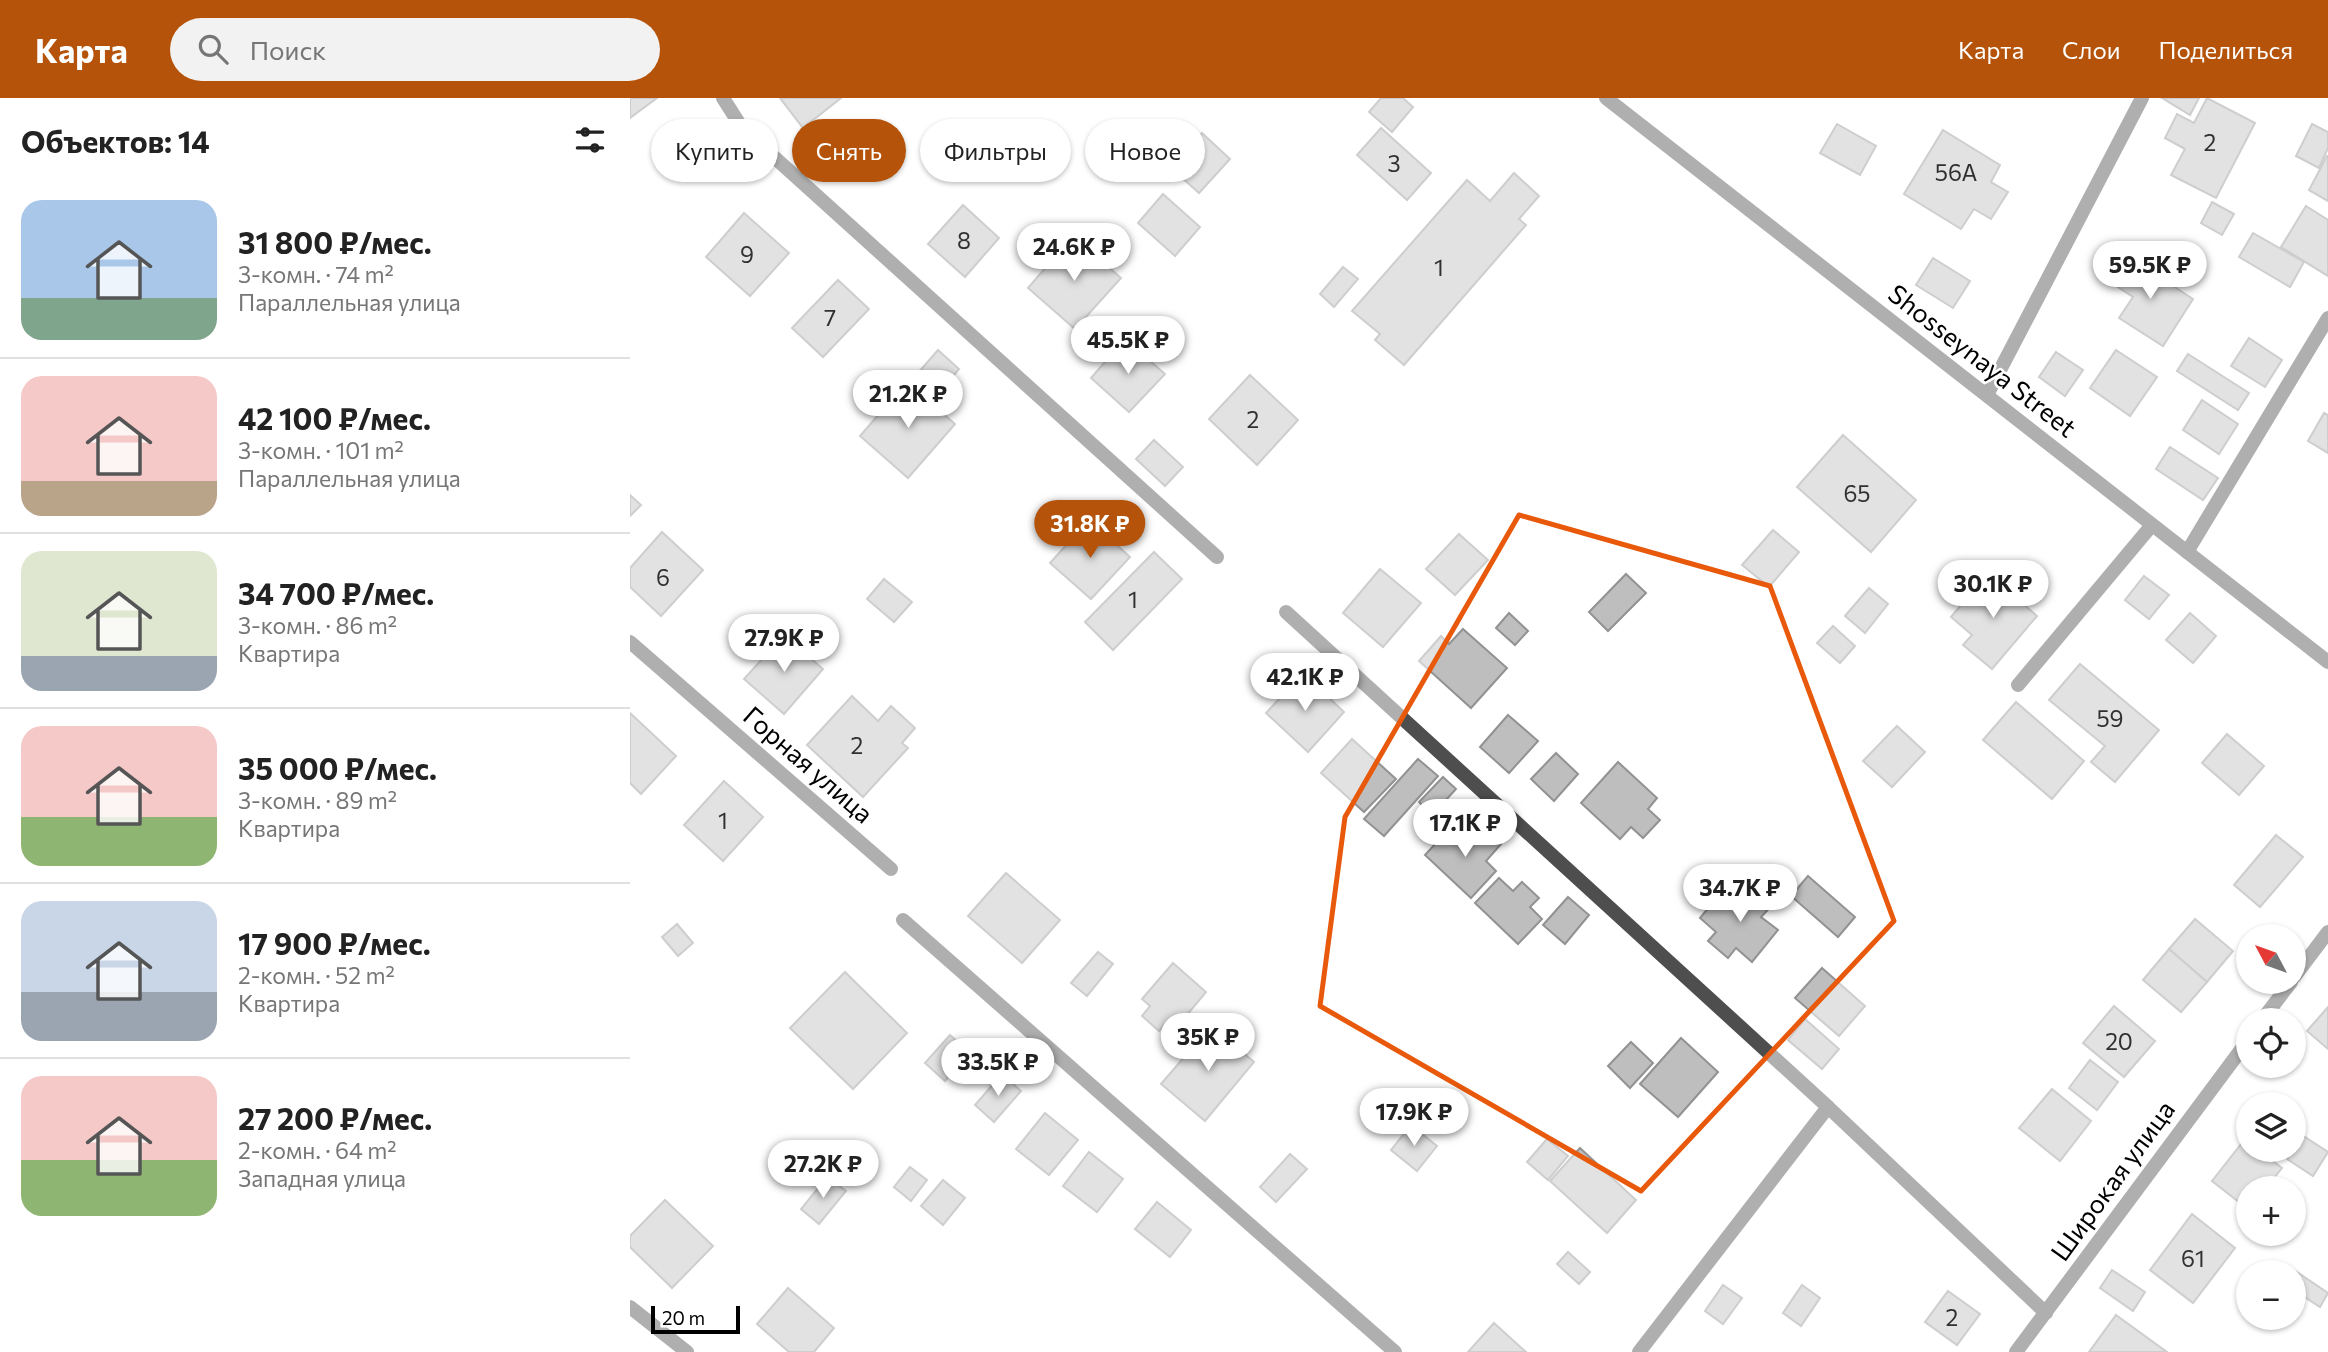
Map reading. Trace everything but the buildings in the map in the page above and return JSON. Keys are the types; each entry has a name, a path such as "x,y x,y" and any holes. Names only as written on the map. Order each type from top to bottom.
{"street":[{"path":"723,98 742,128 1217,557"},
{"name":"Shosseynaya Street","path":"1606,98 2328,662"},
{"path":"1987,395 2142,98"},
{"path":"2187,552 2328,318"},
{"path":"2018,685 2152,525"},
{"path":"1286,612 1828,1107 2046,1313"},
{"name":"Горная улица","path":"630,642 891,869"},
{"path":"903,920 1395,1352"},
{"path":"2306,961 2328,932"},
{"path":"2271,1008 2282,994"},
{"name":"Широкая улица","path":"2016,1352 2236,1057"},
{"path":"1639,1352 1828,1107"},
{"path":"630,1307 687,1352"}],"highlighted area":[{"path":"1519,515 1770,586 1894,921 1641,1191 1320,1006 1345,817"}]}
